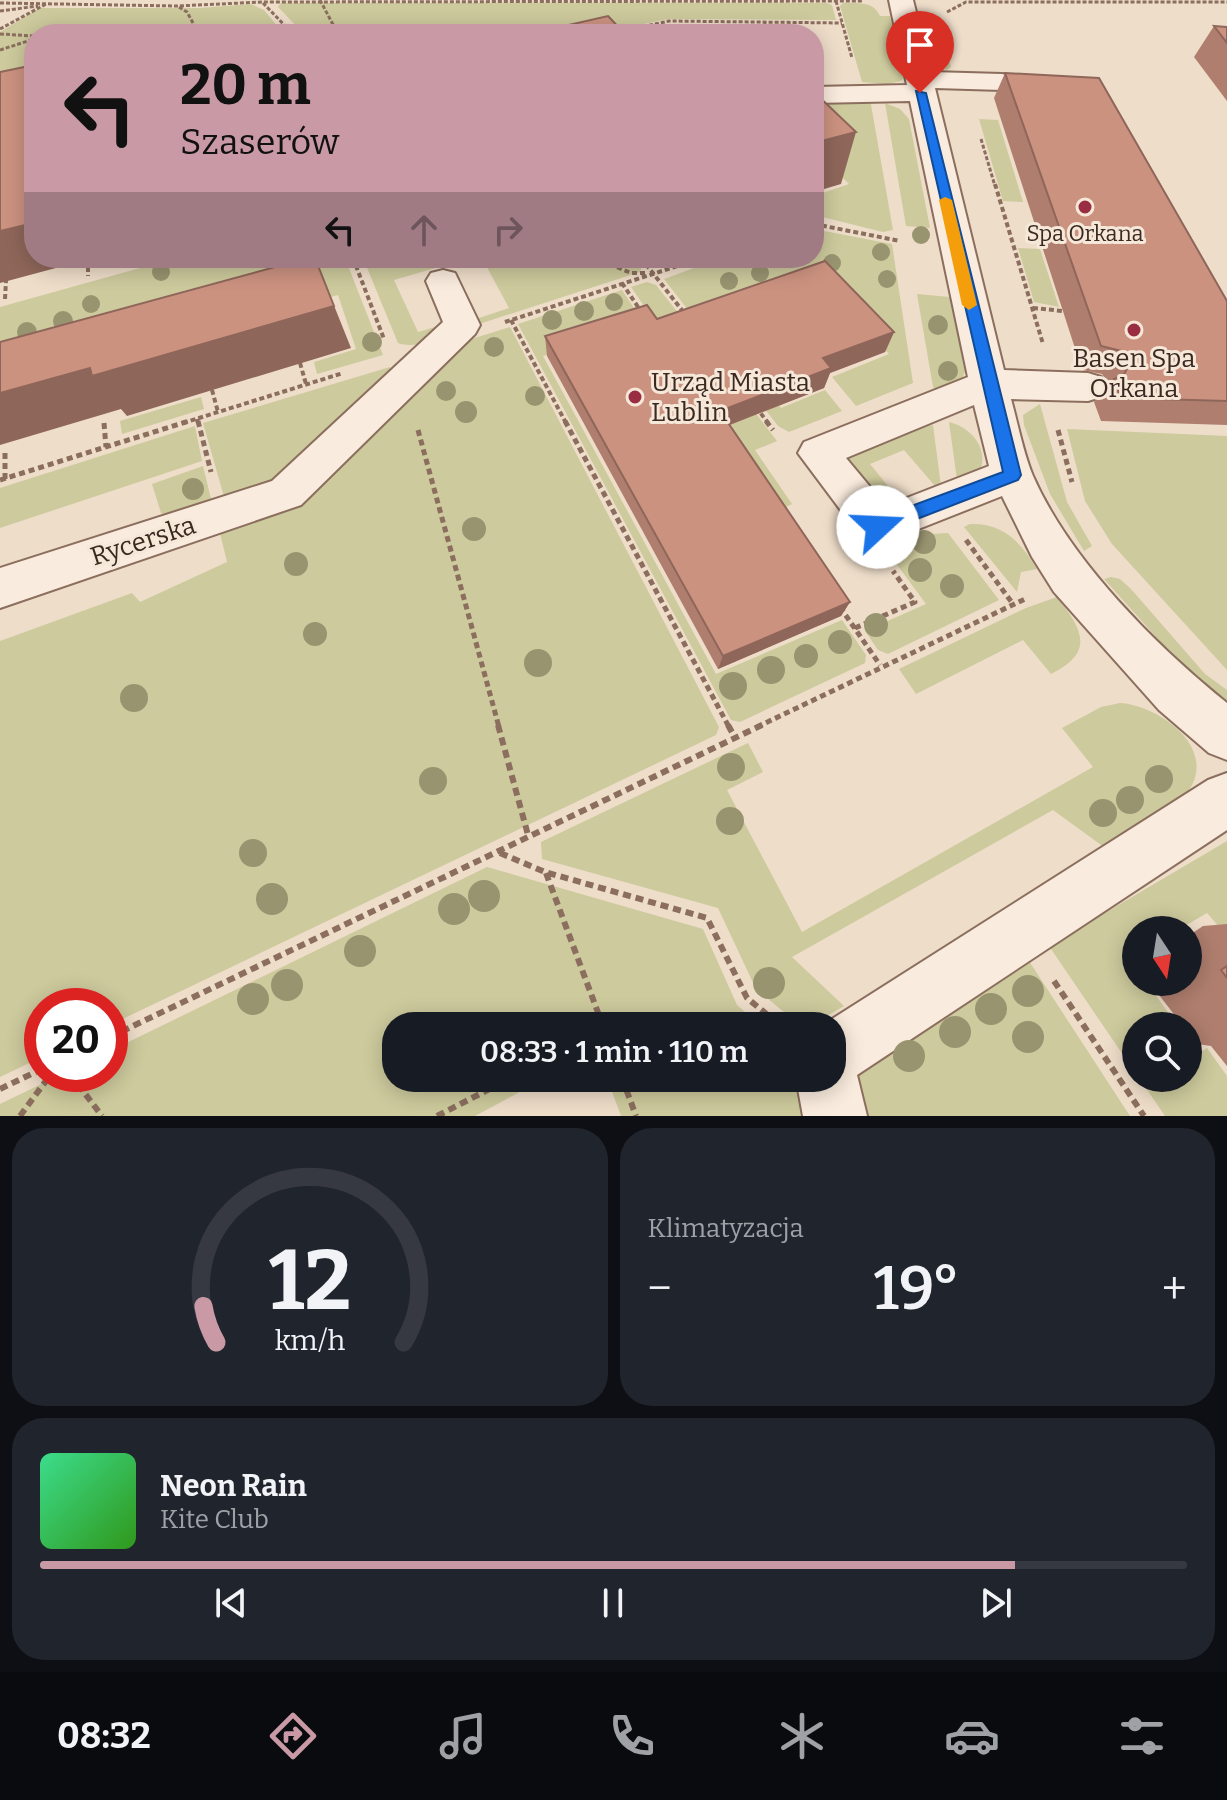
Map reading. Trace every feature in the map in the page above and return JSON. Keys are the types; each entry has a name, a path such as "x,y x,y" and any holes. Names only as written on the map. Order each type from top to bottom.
{"street":[{"path":"901,0 988,384 1012,475 1047,544 1053,586 1227,735"},
{"path":"824,94 964,81 1002,82"},
{"path":"398,370 462,325 443,281"},
{"name":"Rycerska","path":"0,588 286,493 398,370"},
{"path":"1012,475 878,527 818,453 988,384 1072,387"},
{"path":"846,1046 1227,799"},
{"path":"830,1092 835,1116"}],"path":[{"path":"320,0 333,24"},
{"path":"836,1 854,66"},
{"path":"0,3 177,6 262,2 864,1 875,6"},
{"path":"262,2 283,24"},
{"path":"1075,493 1051,405 1072,387 1033,308 964,81 940,16 966,2 1227,2"},
{"path":"0,11 47,3"},
{"path":"0,31 47,3"},
{"path":"177,6 187,12 194,24"},
{"path":"655,24 669,21 842,23"},
{"path":"0,31 24,36"},
{"path":"0,50 24,42"},
{"path":"824,226 900,241"},
{"path":"88,268 88,276"},
{"path":"357,268 398,370 528,835"},
{"path":"619,268 631,273 653,273"},
{"path":"649,268 692,323"},
{"path":"446,339 669,268"},
{"path":"5,299 6,281"},
{"path":"622,283 648,322"},
{"path":"1033,308 1063,311"},
{"path":"511,320 734,736"},
{"path":"300,363 306,384"},
{"path":"5,453 3,479 306,384 398,370"},
{"path":"212,390 218,412"},
{"path":"755,406 773,430"},
{"path":"104,423 106,447"},
{"path":"953,498 957,529 1013,604"},
{"path":"855,628 915,602 877,548 878,527"},
{"path":"128,1028 499,852 528,835 880,665 1053,586"},
{"path":"837,602 880,665"},
{"path":"499,852 545,872 707,918 747,998 764,1012"},
{"path":"545,872 598,1012"},
{"path":"1022,933 1144,1116"},
{"path":"0,1089 24,1078"},
{"path":"20,1116 38,1092"},
{"path":"84,1092 102,1116"},
{"path":"437,1116 484,1092"},
{"path":"627,1092 636,1116"}],"shaded area":[{"path":"281,3 827,3 832,5 836,20 668,19 643,24 294,24 278,7"},
{"path":"843,3 864,4 874,8 880,16 890,16 904,76 901,81 887,84 862,82 840,6"},
{"path":"251,4 264,10 276,24 24,24 24,113 0,119 0,32 40,8 200,8"},
{"path":"923,18 938,23 951,67 947,70 928,60 919,30"},
{"path":"870,99 893,230 883,232 824,217 824,193 849,184 824,160 824,101"},
{"path":"885,103 900,109 909,119 930,228 906,226"},
{"path":"979,119 998,120 1023,202 1003,201"},
{"path":"824,231 892,244 913,383 856,406 832,377 889,354 813,273 710,319 781,408 825,390 842,411 789,432 778,426 664,279 694,268 824,268"},
{"path":"1018,248 1040,249 1059,307 1034,302"},
{"path":"140,268 349,268 383,355 317,374 314,362 356,349 338,295 0,390 0,307"},
{"path":"367,268 435,268 394,280 418,332 442,325 428,339 417,344 398,343"},
{"path":"487,268 641,268 640,272 479,324 476,319 509,308"},
{"path":"647,282 656,285 694,333 668,341 631,287"},
{"path":"622,290 644,323 543,356 716,674 842,620 866,655 865,663 740,722 731,720 518,324"},
{"path":"917,294 950,297 965,371 962,380 942,393 933,387"},
{"path":"510,327 719,727 716,735 128,1016 128,988 24,988 24,1066 0,1077 0,641 132,593 140,602 227,562 219,529 449,346"},
{"path":"700,341 777,441 755,450 792,504 784,508 676,349"},
{"path":"390,367 395,376 279,481 225,500 203,423"},
{"path":"201,397 204,409 122,434 120,421"},
{"path":"1040,404 1067,502 1092,546 1084,551 1050,494 1024,425 1023,415"},
{"path":"949,422 965,429 981,449 978,475 958,487"},
{"path":"933,425 942,494 937,496 931,488 935,486 904,450 870,464 901,502 884,506 846,457 904,430"},
{"path":"195,426 202,461 0,528 0,488"},
{"path":"1067,429 1227,436 1227,670 1112,544 1085,501"},
{"path":"203,466 212,503 166,515 161,513 152,484"},
{"path":"970,524 1002,531 1031,559 1037,569 1021,572 1017,592 964,527"},
{"path":"948,533 999,600 888,654 878,650 865,631 926,604 884,547 913,535"},
{"path":"1104,579 1120,579 1131,589 1205,674 1227,690 1227,706 1202,688"},
{"path":"1057,597 1073,619 1080,639 1074,657 1051,674 1023,640 916,694 899,669 1026,608"},
{"path":"1120,703 1134,705 1165,719 1178,730 1189,742 1195,756 1196,771 1188,791 1108,850 1053,810 792,957 844,1006 834,1012 784,1012 756,989 718,908 542,859 541,842 748,743 763,772 727,790 802,932 1093,767 1062,728 1101,707"},
{"path":"1227,841 1227,936 1207,913 1202,916 1122,916 1122,996 1156,996 1168,1012 1122,1012 1122,1053 1049,946"},
{"path":"487,867 703,929 737,1005 745,1012 382,1012 382,1092 520,1092 475,1116 0,1116 0,1104 25,1092 128,1092 128,1042"},
{"path":"1029,961 1130,1116 867,1116 855,1076"},
{"path":"1207,1048 1227,1076 1227,1116 1165,1116 1149,1092 1202,1092 1202,1051"},
{"path":"612,1092 797,1092 807,1116 621,1116"}],"building":[{"path":"608,16 616,24 573,24"},
{"path":"1214,26 1227,27 1227,43"},
{"path":"24,67 24,225 0,231 0,72"},
{"name":"Spa Orkana","path":"1005,73 1099,78 1227,301 1227,401 1121,398 1114,379 1124,375 1130,362 1121,351 1101,346"},
{"path":"824,102 856,132 824,140"},
{"path":"824,261 894,332 823,358 831,368 720,411 850,602 723,656 545,336 647,305 657,319 805,268 824,268"},
{"path":"271,268 319,268 334,306 92,376 90,368 0,393 0,342"}],"slow traffic":[{"path":"945,200 969,305"}],"place":[{"name":"Spa Orkana","path":"1085,207"},
{"name":"Basen Spa Orkana","path":"1134,330"},
{"name":"Urząd Miasta Lublin","path":"635,397"}],"route":[{"path":"878,527 1012,475 920,93"}]}
